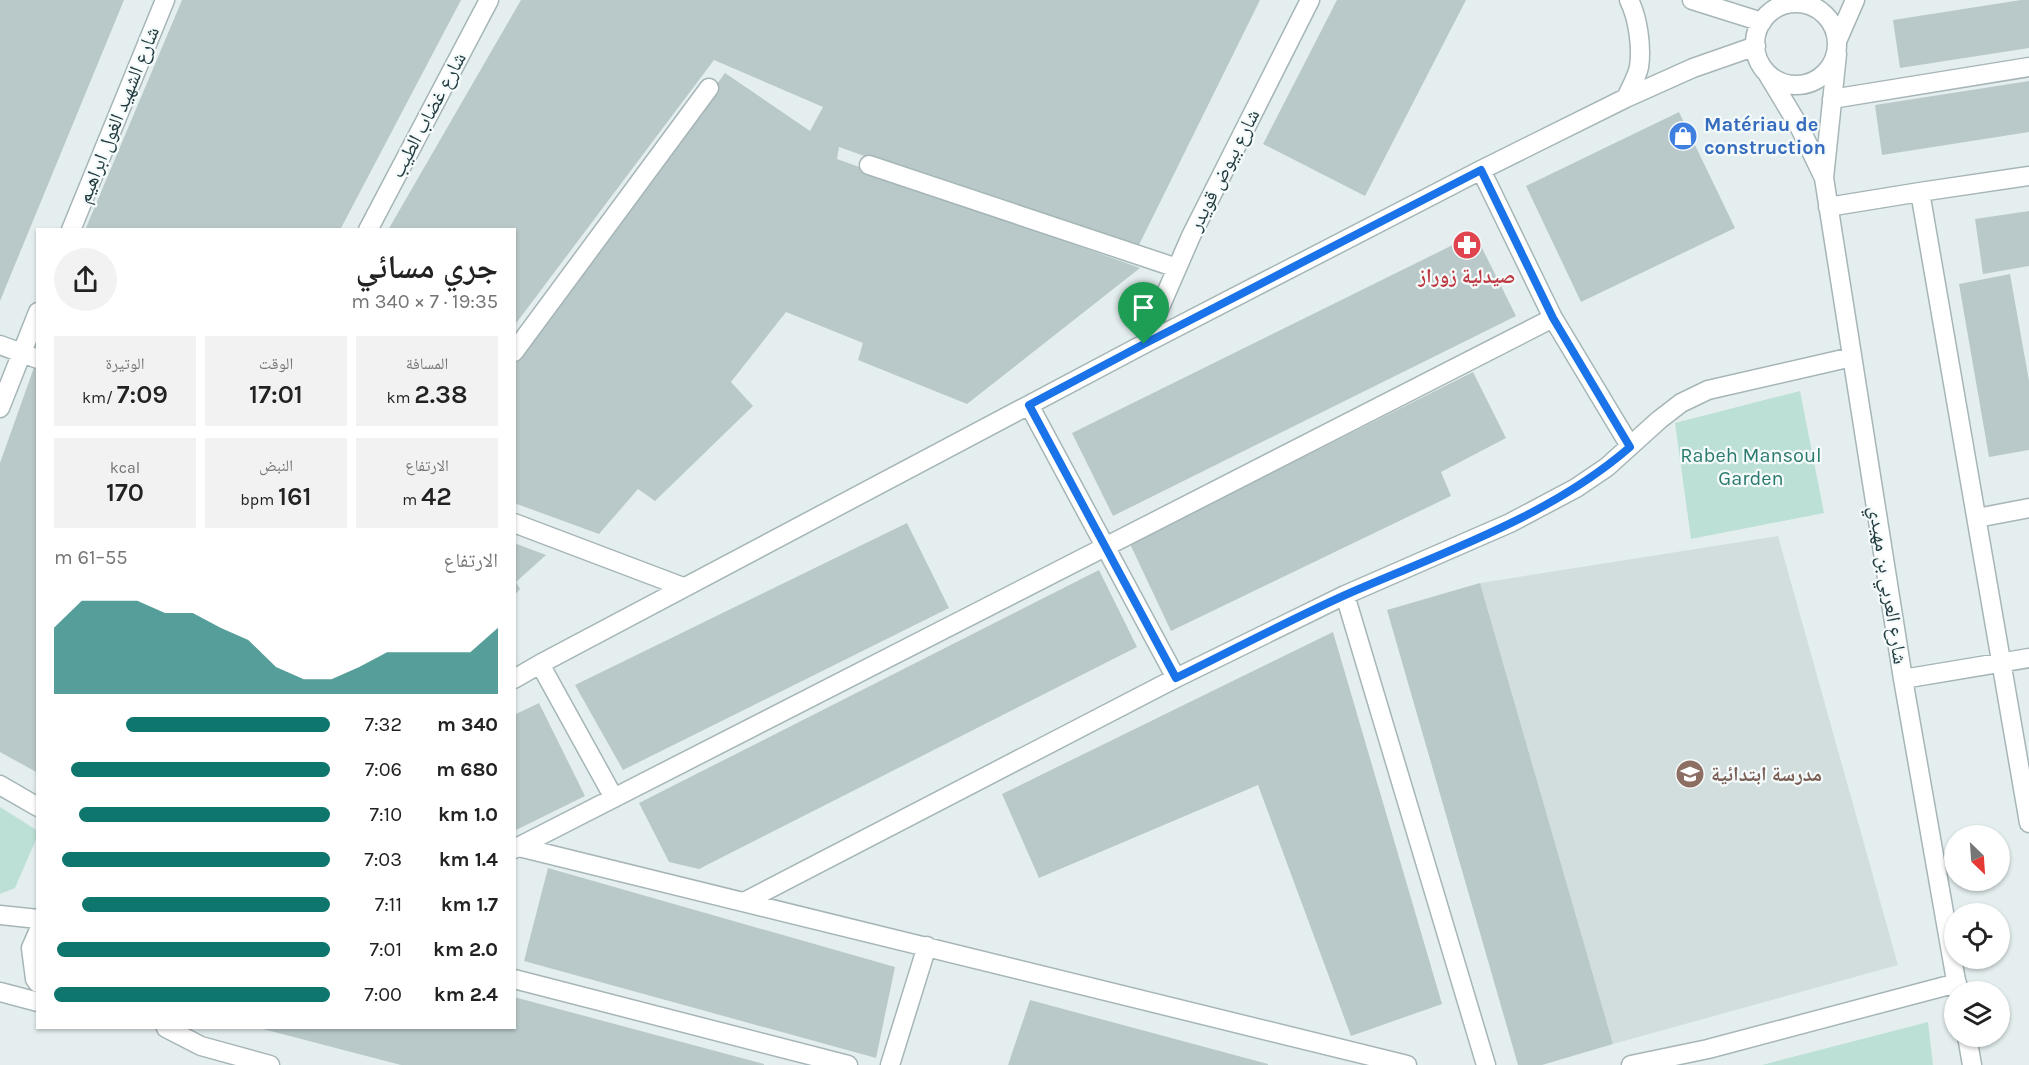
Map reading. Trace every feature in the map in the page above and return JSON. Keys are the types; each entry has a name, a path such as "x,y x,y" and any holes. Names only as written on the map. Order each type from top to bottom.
{"street":[{"name":"شارع الشهيد الغول ابراهيم","path":"72,228 165,0"},
{"name":"شارع غضاب الطيب","path":"369,228 489,0"},
{"name":"شارع بيوض قويدر","path":"1144,344 1191,236 1310,0"},
{"path":"1626,99 1639,68 1639,39 1633,7 1629,0"},
{"path":"1692,0 1762,22"},
{"name":"شارع العربي بن مهيدي","path":"1855,0 1837,46 1824,178 1903,679 1957,981"},
{"path":"1787,2 1799,2 1813,6 1825,14 1834,26 1837,46 1830,67 1821,77 1808,83 1792,85 1778,81 1766,72 1758,60 1756,46 1758,28 1771,12 1787,2"},
{"path":"516,679 683,587 1144,344 1481,170 1693,68 1756,46"},
{"path":"1832,99 2029,67"},
{"name":"شارع العربي بن مهيدي","path":"1766,72 1800,128 1824,178"},
{"path":"516,349 709,88"},
{"path":"869,165 1177,268"},
{"path":"1481,170 1553,318 1630,447"},
{"path":"1828,207 2029,176"},
{"path":"1920,192 2029,823"},
{"path":"517,848 1553,318"},
{"path":"0,408 29,356 36,322"},
{"path":"0,345 29,356"},
{"path":"744,902 1176,678 1345,595 1510,523 1576,488 1607,467 1681,403 1708,390 1852,357"},
{"path":"1029,405 1176,678"},
{"path":"1977,518 2029,508"},
{"path":"516,524 683,587"},
{"path":"1345,595 1486,1065"},
{"path":"1903,679 2029,658"},
{"path":"540,664 614,798"},
{"path":"0,785 36,806"},
{"path":"517,848 927,946 1407,1065"},
{"path":"0,915 36,919"},
{"path":"36,937 31,948 36,980"},
{"path":"891,1065 927,946"},
{"path":"516,980 848,1065"},
{"path":"1631,1065 1709,1057 1944,991"},
{"path":"0,992 36,1001"},
{"path":"168,1029 201,1046 270,1065"},
{"path":"1969,1047 1972,1065"}],"shaded area":[{"name":"مدرسة ابتدائية","path":"1778,536 1898,965 1613,1044 1480,583"}],"green space":[{"name":"Rabeh Mansoul Garden","path":"1800,391 1824,513 1691,539 1675,423"},
{"path":"0,807 36,830 36,839 15,888 0,894"},
{"path":"1928,1022 1933,1065 1762,1065"}],"building":[{"path":"0,0 124,0 0,301"},
{"path":"182,0 461,0 341,228 86,228"},
{"path":"521,0 1260,0 1135,253 839,147 837,159 1140,268 967,404 858,360 863,343 786,312 731,382 753,406 655,501 638,489 599,534 516,504 516,359 725,73 810,131 823,107 714,60 516,323 516,228 389,228"},
{"path":"1337,0 1466,0 1365,196 1263,144"},
{"path":"2029,0 2029,48 1900,68 1893,20"},
{"path":"2029,81 2029,132 1882,155 1875,105"},
{"path":"1679,112 1735,228 1581,302 1526,186"},
{"path":"2029,211 2029,266 1983,274 1975,219"},
{"path":"1475,234 1516,316 1113,516 1072,433"},
{"path":"2010,274 2029,381 2029,450 1989,457 1959,284"},
{"path":"36,362 36,772 0,752 0,463"},
{"path":"1473,372 1506,438 1441,472 1451,496 1171,631 1130,544"},
{"path":"907,523 949,608 623,770 575,685"},
{"path":"516,544 546,555 516,582"},
{"path":"1099,570 1137,647 699,869 669,862 639,803"},
{"path":"516,582 520,589 516,594"},
{"path":"1480,583 1613,1044 1542,1065 1518,1065 1387,610"},
{"path":"1333,632 1442,1004 1351,1036 1258,785 1039,878 1002,794"},
{"path":"539,703 585,796 516,830 516,714"},
{"path":"548,868 895,967 876,1058 524,961"},
{"path":"516,998 764,1064 764,1065 401,1065 263,1029 516,1029"},
{"path":"1030,1000 1268,1064 1268,1065 1008,1065"}],"place":[{"name":"Matériau de construction","path":"1683,136"},
{"name":"صيدلية زوراز","path":"1467,245"},
{"name":"مدرسة ابتدائية","path":"1690,774"}],"route":[{"path":"1481,170 1553,318 1630,447 1607,467 1576,488 1510,523 1345,595 1176,678 1029,405 1144,344 1481,170"}]}
